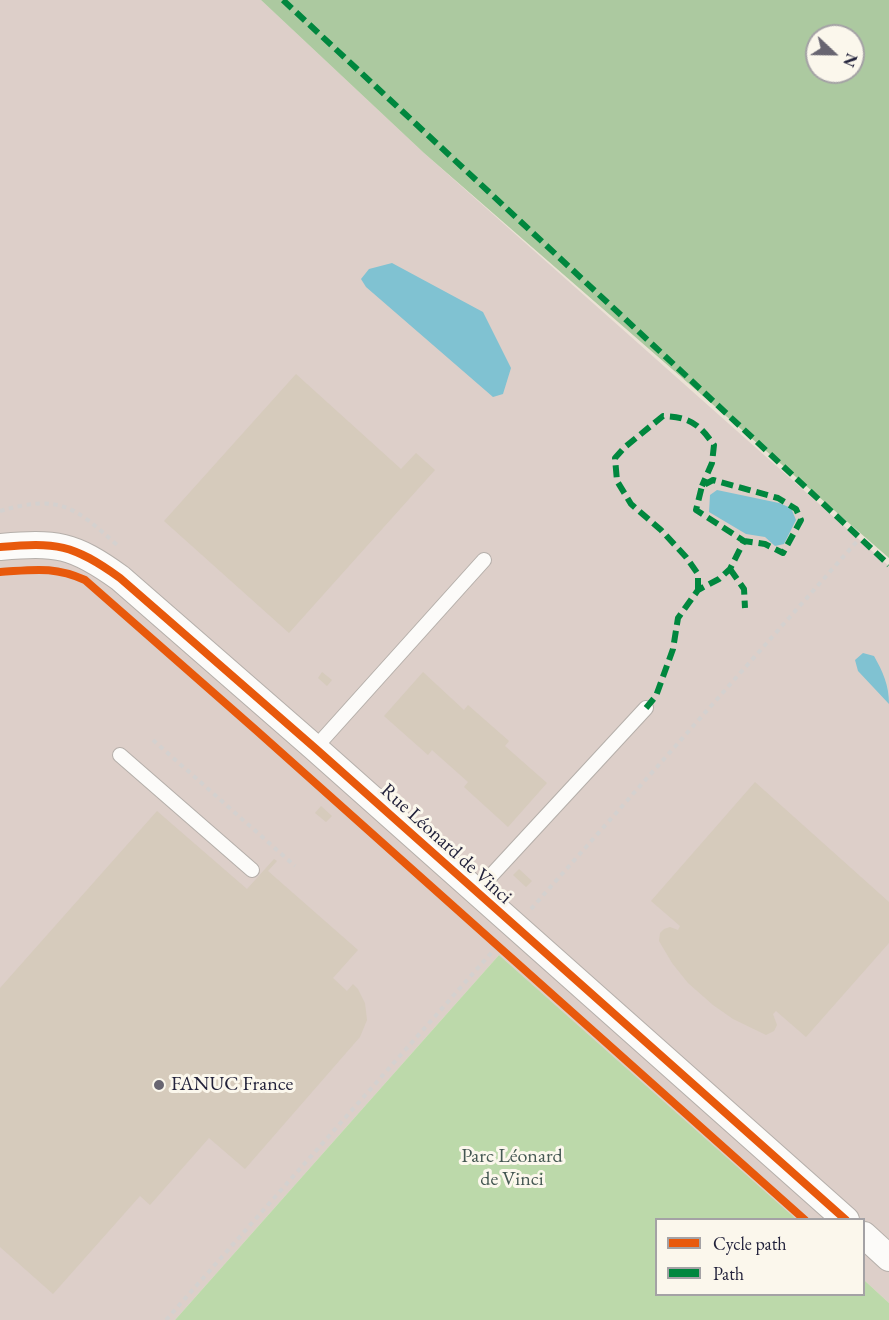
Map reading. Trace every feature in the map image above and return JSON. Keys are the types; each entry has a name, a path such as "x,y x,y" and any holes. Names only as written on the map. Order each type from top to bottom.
{"street":[{"name":"Rue Léonard de Vinci","path":"0,547 56,545 79,552 120,578 315,748 844,1218"},
{"path":"865,1236 889,1258"}],"lane":[{"path":"315,748 484,560"},
{"path":"476,892 646,708"},
{"path":"120,755 252,870"}],"path":[{"path":"153,740 295,866"},
{"path":"489,938 506,954"}],"shaded area":[{"path":"0,0 261,0 424,153 889,566 889,1303 865,1281 865,1218 795,1218 499,955 175,1320 0,1320"}],"green space":[{"path":"261,0 889,0 889,558 424,153"},
{"name":"Parc Léonard de Vinci","path":"499,955 795,1218 655,1218 655,1296 865,1296 865,1281 889,1303 889,1320 175,1320"}],"water":[{"path":"392,263 483,312 511,368 503,394 493,397 366,287 361,279 369,269"},
{"path":"717,490 779,503 791,508 796,520 784,544 775,546 765,537 746,534 709,512 710,495"},
{"path":"863,653 874,656 887,685 889,704 858,671 855,660"}],"building":[{"path":"296,374 401,469 416,453 435,470 289,633 164,521"},
{"path":"322,672 332,680 327,686 318,678"},
{"path":"423,672 464,710 468,705 509,741 505,746 547,783 508,827 464,787 468,782 432,750 428,755 384,716"},
{"path":"755,782 889,902 889,943 806,1037 776,1011 773,1014 777,1025 774,1031 766,1035 733,1019 713,1005 688,983 672,963 659,941 660,933 670,927 678,930 680,926 651,901"},
{"path":"321,806 332,816 326,822 315,813"},
{"name":"FANUC France","path":"157,811 247,889 274,859 277,861 268,871 358,950 333,978 347,991 353,984 358,989 365,1003 367,1020 360,1037 245,1169 209,1138 150,1205 140,1196 53,1294 0,1247 0,988"},
{"path":"519,869 532,881 526,887 513,875"}],"marked path":[{"path":"283,0 889,565"},
{"path":"698,590 698,574 686,557 661,530 631,504 617,481 615,458 663,416 687,420 704,432 714,445 712,463 702,486"},
{"path":"646,708 656,696 673,649 678,618 698,590 719,579 730,569 744,541 765,544 783,553 801,520 796,509 778,498 713,480 702,486 696,510 744,541"},
{"path":"730,569 744,589 745,608"}],"cycle path":[{"path":"0,547 36,545 63,548 89,558 120,578 315,748 844,1218"},
{"path":"0,572 53,571 85,580 803,1218"}],"place":[{"name":"FANUC France","path":"159,1085"}]}
